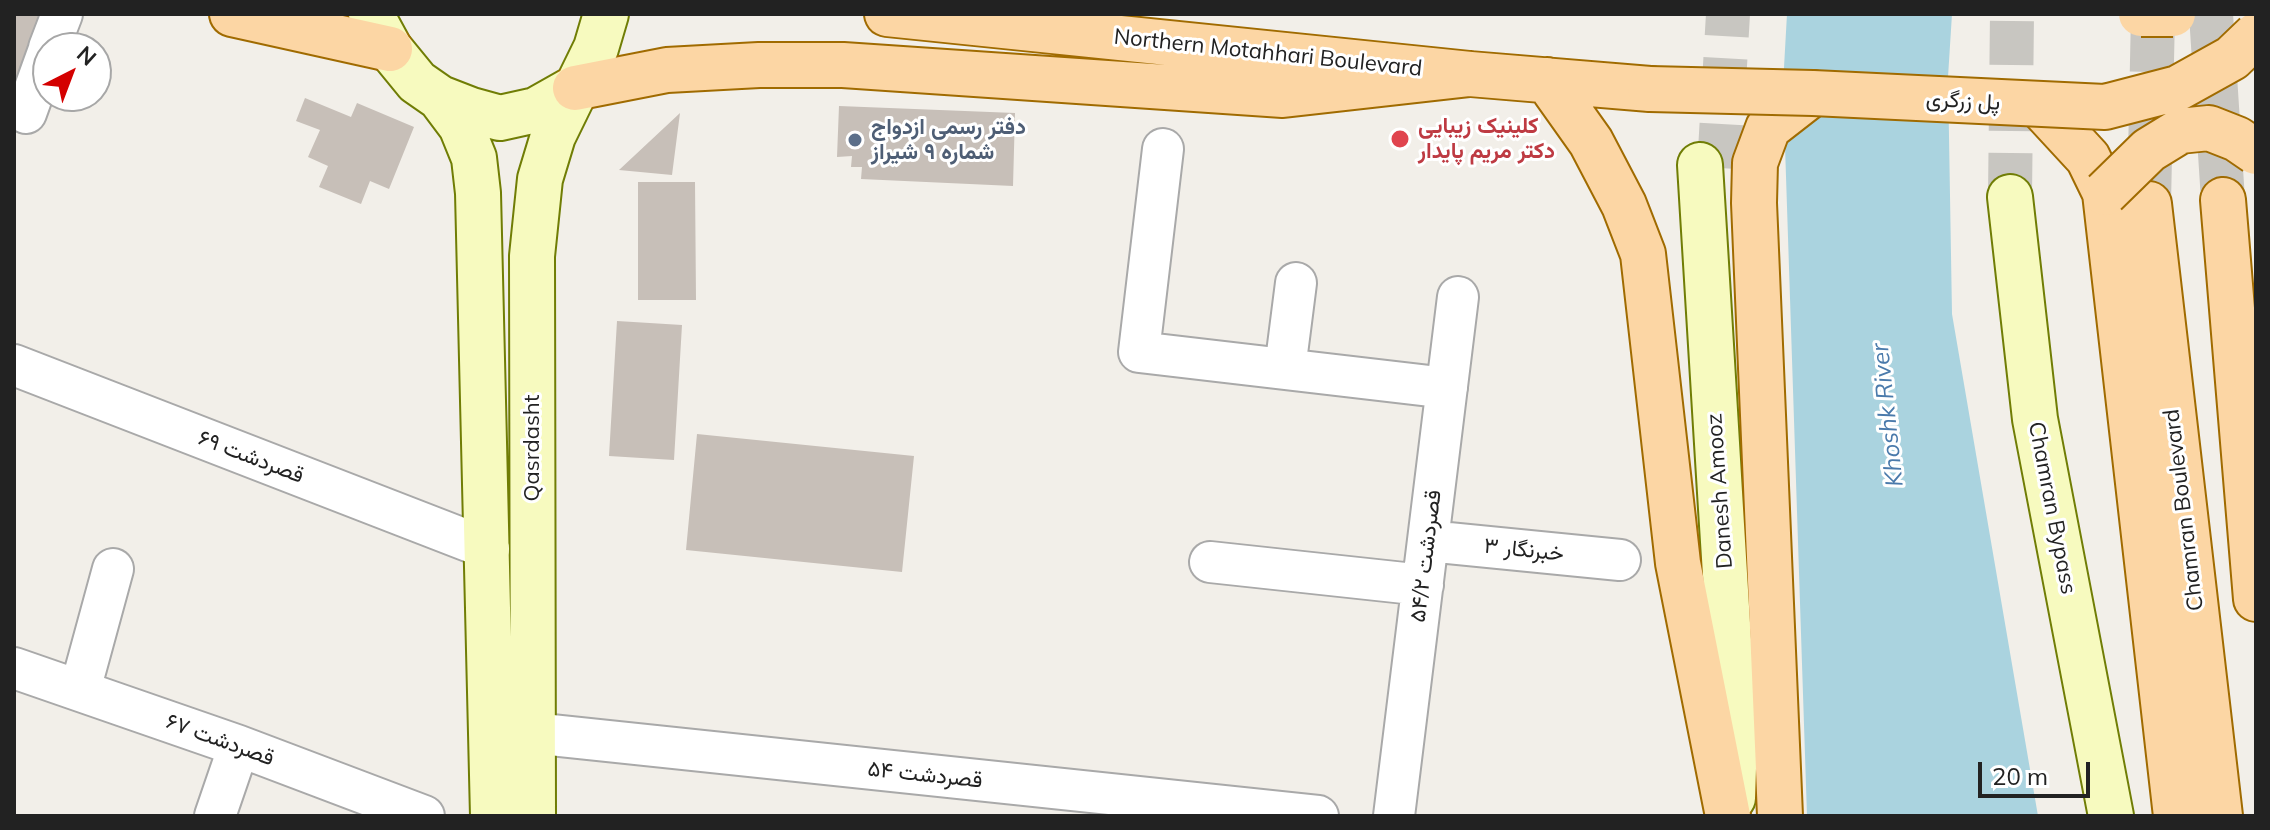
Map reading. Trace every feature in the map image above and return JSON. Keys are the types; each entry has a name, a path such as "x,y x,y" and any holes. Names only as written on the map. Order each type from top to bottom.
{"main road":[{"path":"232,14 380,32 417,82 440,98 500,118 536,110 575,88 667,70 759,65 843,65 1283,95 1470,74"},
{"name":"Northern Motahhari Boulevard","path":"887,14 1470,74 1650,89"},
{"path":"2141,14 2173,14"},
{"name":"Qasrdasht","path":"533,816 532,256 540,179 553,136 601,31"},
{"name":"پل زرگری","path":"1650,89 1813,93 2105,107 2178,88 2232,58 2256,35"},
{"path":"1547,80 1591,142 1624,205 1643,254 1678,563 1730,816"},
{"path":"1778,816 1754,203 1755,163 1768,128 1813,93"},
{"name":"Qasrdasht","path":"440,98 461,126 474,158 478,193 489,549 493,816"},
{"path":"2040,106 2088,158 2105,193 2176,816"},
{"path":"2105,193 2149,150 2180,131 2209,128 2237,139 2256,152"},
{"name":"Danesh Amooz","path":"1730,816 1735,738 1710,167 1755,733 1778,816"},
{"name":"Chamran Bypass","path":"2010,197 2035,419 2111,816"},
{"path":"2223,200 2256,599"},
{"name":"Chamran Boulevard","path":"2149,204 2220,816"}],"street":[{"path":"26,113 32,97"},
{"path":"1163,149 1139,352 1447,388"},
{"path":"1285,369 1296,283"},
{"name":"۵۴/۲ قصردشت","path":"1394,816 1458,297"},
{"name":"۶۹ قصردشت","path":"14,365 489,549"},
{"name":"۳ خبرنگار","path":"1428,541 1620,560"},
{"path":"1210,562 1423,585"},
{"path":"80,690 113,569"},
{"name":"۶۷ قصردشت","path":"14,668 239,746 424,816"},
{"name":"۵۴ قصردشت","path":"532,733 1318,816"},
{"path":"215,816 239,746"}],"water":[{"name":"Khoshk River","path":"1787,14 1952,14 1948,77 1952,314 2038,816 1807,816 1783,85"}],"building":[{"path":"14,14 43,14 36,32 32,32 32,42 14,89"},
{"path":"305,98 351,117 357,103 414,127 389,189 370,181 361,204 319,187 328,166 308,157 320,130 296,121"},
{"path":"839,106 1015,113 1013,186 861,179 862,167 851,167 852,156 837,157"},
{"path":"680,113 672,175 619,170"},
{"path":"638,182 695,182 696,300 638,300"},
{"path":"617,321 682,325 674,460 609,456"},
{"path":"697,434 914,456 902,572 686,550"}],"tunnel":[{"path":"1719,168 1728,14"},
{"path":"2010,197 2012,14"},
{"path":"2149,204 2153,14"},
{"path":"2211,14 2223,200"}],"place":[{"name":"کلینیک زیبایی دکتر مریم پایدار","path":"1400,139"},
{"name":"دفتر رسمی ازدواج شماره ۹ شیراز","path":"855,140"}]}
